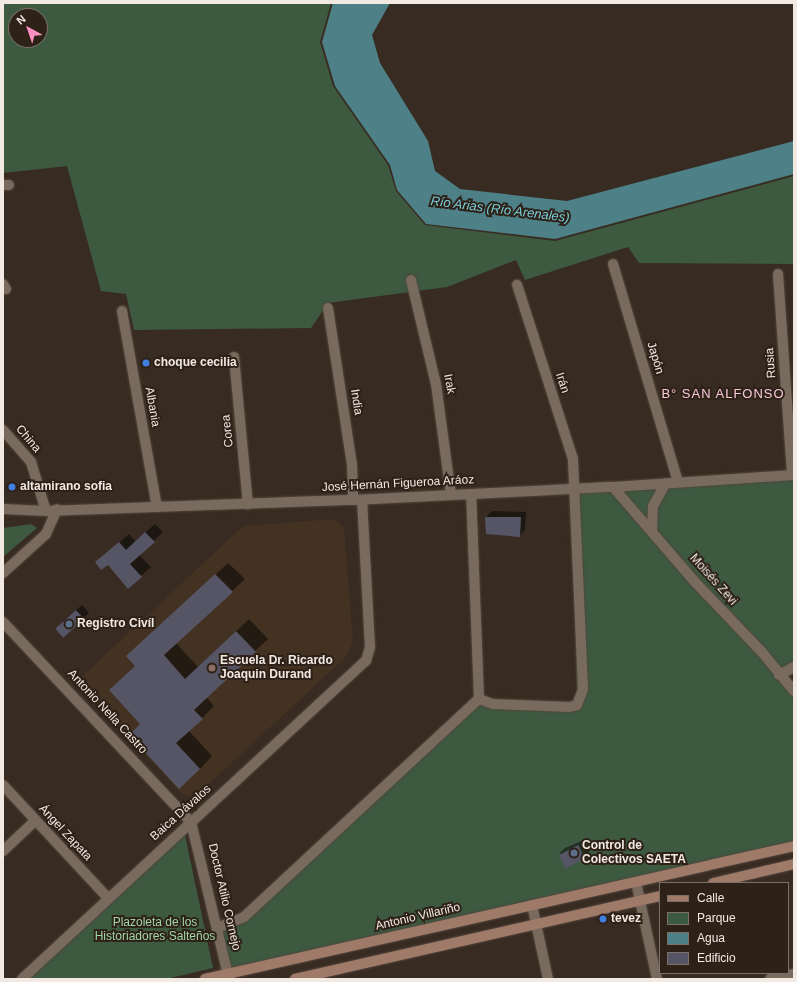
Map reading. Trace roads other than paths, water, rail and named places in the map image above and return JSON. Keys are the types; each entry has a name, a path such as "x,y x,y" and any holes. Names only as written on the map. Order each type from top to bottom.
{"street":[{"name":"Japón","path":"614,264 678,482"},
{"name":"Rusia","path":"778,274 793,475"},
{"name":"Irak","path":"411,280 436,384 451,495"},
{"name":"Irán","path":"479,700 493,704 569,708 577,705 582,698 573,459 517,285"},
{"name":"India","path":"328,308 357,500 370,647 369,656 359,668"},
{"name":"Albania","path":"122,311 157,507"},
{"name":"Corea","path":"234,356 248,504"},
{"name":"China","path":"3,430 31,462 46,510"},
{"name":"José Hernán Figueroa Aráoz","path":"3,509 46,510 357,500 613,487 793,475"},
{"path":"652,532 653,506 666,483"},
{"name":"Moisés Zevi","path":"613,487 695,582 761,651 779,675 794,691"},
{"path":"217,928 244,916 479,700 471,494"},
{"path":"3,573 46,534 57,509"},
{"name":"Antonio Nella Castro","path":"3,622 191,822"},
{"path":"779,675 794,667"},
{"name":"Baica Dávalos","path":"22,979 108,898 359,668"},
{"name":"Ángel Zapata","path":"3,785 108,898"},
{"path":"3,851 36,820"},
{"name":"Doctor Atilio Cornejo","path":"191,822 229,976"},
{"name":"Antonio Villariño","path":"205,979 229,976 532,905 794,846"},
{"path":"717,882 794,864"},
{"path":"636,882 657,979"},
{"path":"295,979 659,896"},
{"path":"532,905 548,979"},
{"path":"770,979 794,974"}],"water":[{"name":"Río Arias (Río Arenales)","path":"333,3 390,3 372,35 380,63 428,141 435,171 460,189 567,201 794,141 794,174 555,239 426,224 397,190 390,165 335,86 322,42"}],"place":[{"name":"choque cecilia","path":"146,363"},
{"name":"altamirano sofia","path":"12,487"},
{"name":"Registro Civíl","path":"69,624"},
{"name":"Escuela Dr. Ricardo Joaquin Durand","path":"212,668"},
{"name":"Control de Colectivos SAETA","path":"574,853"},
{"name":"tevez","path":"603,919"}],"district":[{"name":"B° SAN ALFONSO","path":"723,394"}],"park label":[{"name":"Plazoleta de los Historiadores Salteños","path":"155,930"}]}
